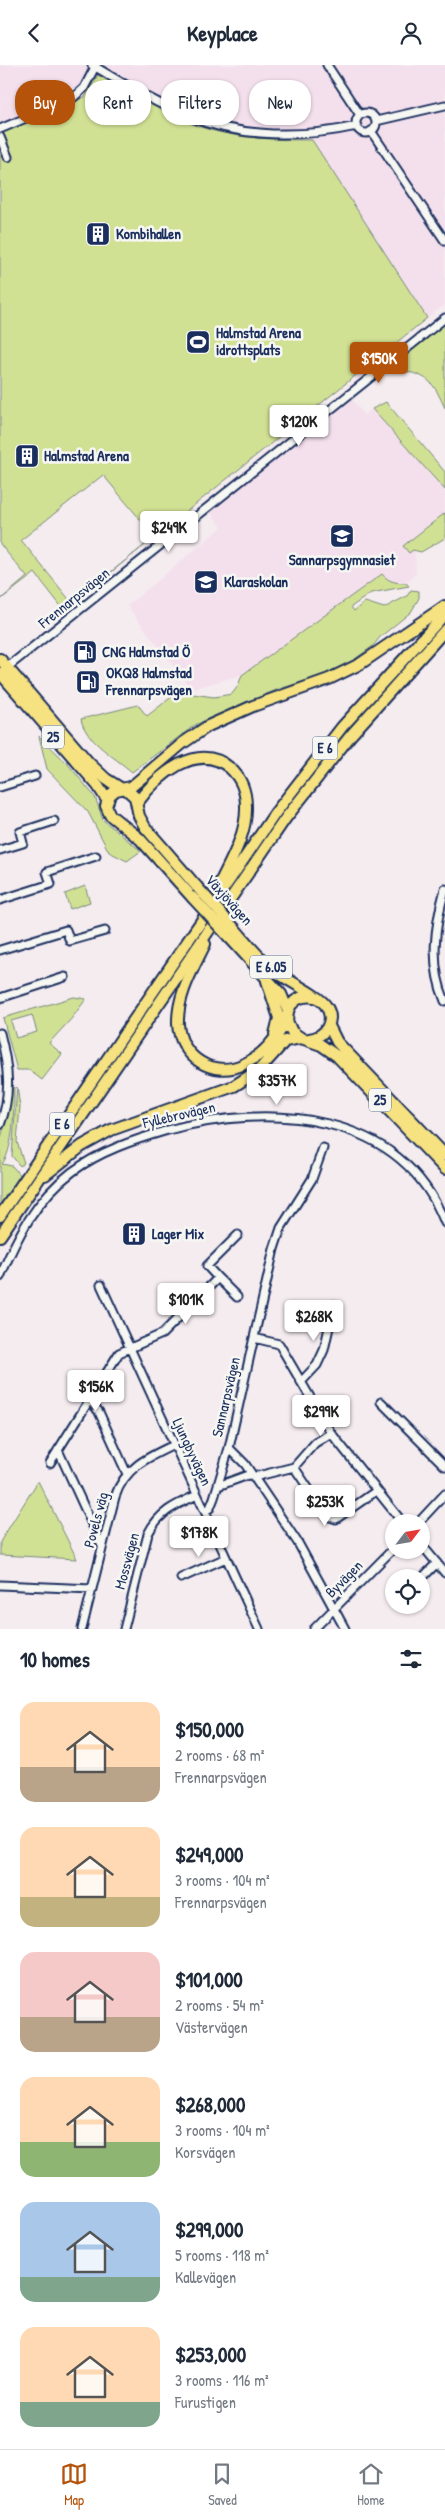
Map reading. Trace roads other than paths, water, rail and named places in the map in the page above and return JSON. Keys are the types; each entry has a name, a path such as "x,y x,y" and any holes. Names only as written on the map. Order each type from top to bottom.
{"highway":[{"path":"107,801 111,793 136,783 183,743 208,726 236,713 329,679 352,668 381,652 445,606"},
{"name":"E 6","path":"0,1216 270,820 371,693 445,614"},
{"name":"E 6","path":"0,1236 279,827 327,763 380,700 445,630"},
{"name":"Växjövägen","path":"0,659 2,671 98,787 107,801 108,813 119,820 140,839 195,892 232,933 266,978 281,994 292,1032 341,1059 445,1169"},
{"name":"Växjövägen","path":"2,671 106,779 134,794 137,806 149,832 195,892"},
{"path":"119,820 130,818 137,806 171,769 195,759 219,761 232,770 240,780 246,795 245,823 239,843 205,916"},
{"path":"217,917 183,993 178,1014 182,1041 198,1062 207,1066 226,1069 244,1065 270,1045 287,1016 292,1003 300,998 314,997"},
{"name":"Växjövägen","path":"232,933 273,970 319,999 328,1008 328,1026 337,1042 445,1155"},
{"path":"266,978 278,1018 275,1034 270,1045"},
{"path":"37,1181 96,1138 128,1122 234,1086 259,1070 285,1041 305,1039 323,1034 328,1026"}],"street":[{"path":"327,65 360,115"},
{"path":"0,129 73,98 84,88 94,66 190,118 211,124 279,135 309,134 356,126"},
{"path":"376,121 445,105"},
{"path":"360,115 370,114 376,121"},
{"path":"356,126 360,115"},
{"path":"356,126 363,133 371,131 376,121"},
{"path":"371,131 445,241"},
{"path":"0,137 8,157"},
{"name":"Frennarpsvägen","path":"2,671 445,318"},
{"path":"0,787 35,776"},
{"path":"0,851 24,843 20,832 54,821"},
{"path":"0,900 51,884 47,871 96,856"},
{"path":"445,889 434,949 438,979 445,1001"},
{"path":"0,950 66,930 70,941 105,931"},
{"path":"0,998 65,977"},
{"path":"0,1034 7,1069 8,1089 0,1125"},
{"name":"Fyllebrovägen","path":"0,1277 32,1212 47,1194 70,1173 89,1160 140,1138 218,1119 258,1115 306,1119 340,1127 373,1142 394,1155 414,1174 428,1190 445,1223"},
{"name":"Sannarpsvägen","path":"205,1511 211,1506 229,1448 279,1233 312,1179 323,1148"},
{"path":"238,1235 206,1266 238,1297"},
{"path":"50,1463 119,1353 162,1334 218,1278"},
{"name":"Ljungbyvägen","path":"101,1285 259,1629"},
{"path":"301,1383 317,1365 324,1350 334,1305"},
{"path":"254,1338 279,1343 331,1433 395,1514"},
{"path":"90,1400 99,1412 127,1474"},
{"path":"382,1402 445,1465"},
{"path":"218,1486 248,1475 294,1467 311,1448 331,1433"},
{"name":"Povels väg","path":"82,1629 116,1493 127,1474 144,1459 174,1445"},
{"path":"229,1448 236,1452 253,1475 298,1543 345,1629"},
{"path":"58,1451 102,1547"},
{"path":"294,1467 327,1516 336,1519 376,1491"},
{"path":"426,1514 445,1494"},
{"name":"Mossvägen","path":"124,1629 148,1534 153,1523 171,1507 197,1495"},
{"path":"430,1555 445,1573"},
{"name":"Byvägen","path":"314,1629 385,1557"},
{"path":"181,1578 226,1558"},
{"path":"430,1570 437,1563"},
{"path":"0,1585 92,1589"}],"place":[{"name":"Kombihallen","path":"98,234"},
{"name":"Halmstad Arena idrottsplats","path":"198,342"},
{"name":"Halmstad Arena","path":"27,456"},
{"name":"Sannarpsgymnasiet","path":"342,536"},
{"name":"Klaraskolan","path":"206,582"},
{"name":"CNG Halmstad Ö","path":"85,652"},
{"name":"OKQ8 Halmstad Frennarpsvägen","path":"88,682"},
{"name":"Lager Mix","path":"134,1234"}]}
